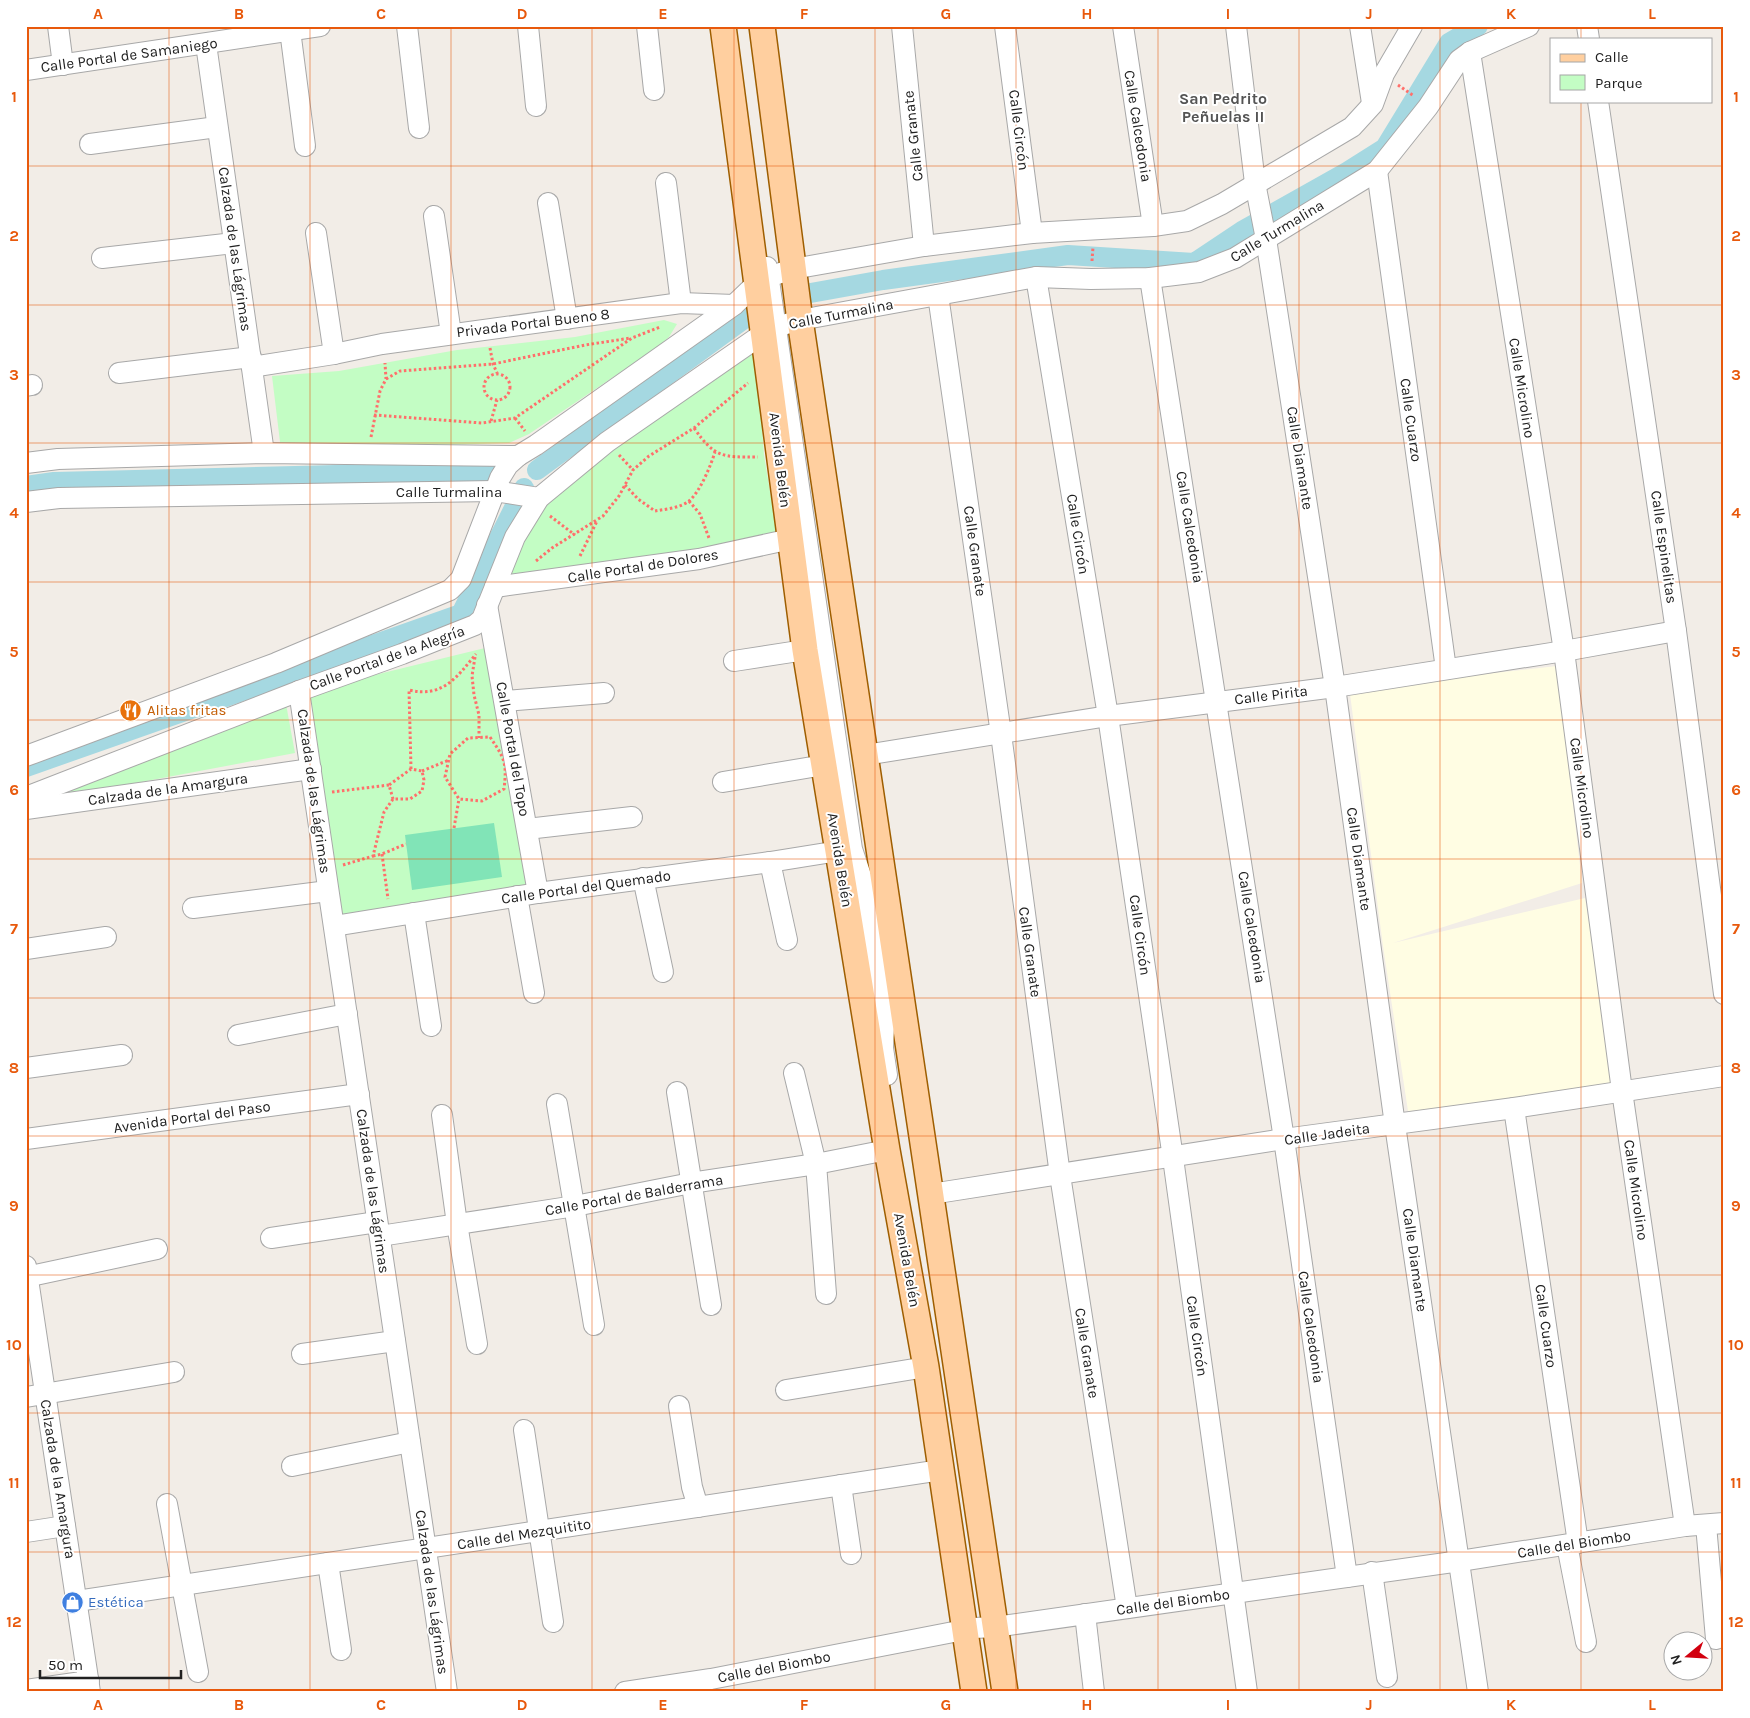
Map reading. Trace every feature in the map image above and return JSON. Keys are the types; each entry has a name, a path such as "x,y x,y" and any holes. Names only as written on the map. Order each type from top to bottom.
{"main road":[{"name":"Avenida Belén","path":"723,26 776,275 783,326 865,755 860,848 887,1150 926,1367 941,1470 980,1628 1005,1692"},
{"name":"Avenida Belén","path":"762,26 776,275 783,326 769,369 779,448 805,650 824,765 860,848 930,1194 980,1628 974,1692"}],"street":[{"path":"58,26 63,65"},
{"name":"Calle Portal de Samaniego","path":"26,70 320,26"},
{"path":"407,26 419,128"},
{"path":"528,26 536,106"},
{"path":"647,26 654,90"},
{"path":"734,26 776,275"},
{"path":"751,26 776,275"},
{"name":"Calle Granate","path":"902,26 924,246"},
{"name":"Calle Circón","path":"1005,26 1032,234"},
{"name":"Calle Calcedonia","path":"1123,26 1154,226"},
{"name":"Calle Diamante","path":"1236,26 1257,191 1335,687 1395,1125 1478,1692"},
{"path":"1360,26 1372,104"},
{"path":"26,756 276,663 450,590 461,580 494,491 508,465 518,456 776,275 924,246 1032,234 1154,226 1187,221 1222,204 1257,191 1352,127 1372,104 1384,74 1412,26"},
{"name":"Calle Turmalina","path":"26,502 59,498 504,491 537,502 607,442 783,326 938,295 1036,278 1150,278 1199,272 1235,258 1264,231 1377,172 1428,107 1459,60 1470,52 1529,26"},
{"path":"290,30 305,146"},
{"name":"Calzada de las Lágrimas","path":"206,44 264,454"},
{"name":"Calle Microlino","path":"1470,52 1564,651 1622,1091 1685,1526"},
{"name":"Calle Espinelitas","path":"1598,102 1676,630 1724,994"},
{"path":"90,144 217,127"},
{"name":"Calle Cuarzo","path":"1377,172 1446,669"},
{"path":"666,183 681,303"},
{"path":"548,203 567,319"},
{"path":"434,216 451,334"},
{"path":"316,233 334,354"},
{"path":"102,258 234,243"},
{"name":"Calle Circón","path":"1036,278 1108,716 1173,1158 1247,1692"},
{"name":"Calle Calcedonia","path":"1150,278 1284,1139 1347,1577"},
{"name":"Calle Granate","path":"938,295 1001,734 1060,1175 1126,1608"},
{"name":"Privada Portal Bueno 8","path":"119,373 334,354 382,344 681,303 734,306"},
{"path":"783,326 843,666 840,704 856,808 866,891 884,1000 883,1048 980,1628 994,1692"},
{"path":"26,463 58,459 264,454 518,456"},
{"name":"Calle Portal de la Alegría","path":"26,797 475,625 482,619 515,537 537,502"},
{"name":"Calle Portal de Dolores","path":"491,596 571,577 698,559 791,539"},
{"name":"Calle Portal del Topo","path":"491,596 505,701 538,893"},
{"name":"Calle Pirita","path":"865,755 1108,716 1335,687 1564,651 1676,630"},
{"path":"734,661 805,650"},
{"name":"Calzada de las Lágrimas","path":"299,691 447,1692"},
{"path":"505,701 604,693"},
{"path":"723,782 824,765"},
{"name":"Calzada de la Amargura","path":"26,809 311,769"},
{"path":"527,829 632,817"},
{"name":"Calle Portal del Quemado","path":"334,926 517,896 860,848"},
{"path":"770,862 787,940"},
{"path":"643,878 663,972"},
{"path":"193,908 328,891"},
{"path":"517,896 534,993"},
{"path":"414,913 431,1026"},
{"path":"26,949 106,937"},
{"path":"238,1035 347,1014"},
{"path":"26,1068 122,1055"},
{"path":"794,1073 816,1164 826,1294"},
{"name":"Calle Jadeita","path":"930,1194 1173,1158 1284,1139 1514,1108 1724,1076"},
{"path":"676,1092 711,1306"},
{"name":"Avenida Portal del Paso","path":"26,1139 359,1094"},
{"path":"557,1104 594,1325"},
{"name":"Calle Cuarzo","path":"1514,1108 1586,1642"},
{"path":"442,1115 457,1224 477,1344"},
{"name":"Calle Portal de Balderrama","path":"271,1238 457,1224 575,1206 691,1183 816,1164 887,1150"},
{"path":"27,1273 158,1249"},
{"name":"Calzada de la Amargura","path":"27,1273 36,1396 66,1526 89,1686"},
{"path":"302,1354 395,1341"},
{"path":"786,1390 926,1367"},
{"path":"36,1396 174,1372"},
{"path":"679,1406 692,1487 698,1508"},
{"path":"524,1430 553,1622"},
{"path":"292,1466 410,1442"},
{"name":"Calle del Mezquitito","path":"77,1601 941,1470"},
{"path":"841,1485 851,1554"},
{"path":"167,1504 198,1672"},
{"path":"1715,1524 1716,1639"},
{"name":"Calle del Biombo","path":"625,1692 712,1685 980,1628 1232,1594 1685,1526 1715,1524"},
{"path":"26,1532 66,1526"},
{"path":"328,1563 342,1650"},
{"path":"1372,1572 1387,1677"},
{"path":"1085,1614 1094,1692"},
{"path":"980,1628 983,1692"},
{"path":"26,1690 89,1686"}],"path":[{"path":"1395,83 1415,97"},
{"path":"1091,269 1094,242"},
{"path":"386,379 400,371 493,364 585,345 632,338 668,324"},
{"path":"486,330 493,364 497,373"},
{"path":"374,415 482,423 514,418 632,338"},
{"path":"368,454 374,415 380,391 386,379 382,344"},
{"path":"532,564 552,548 576,535 603,516 619,496 633,470 638,465 694,428 737,391 769,369"},
{"path":"497,373 505,376 509,383 510,391 505,397 497,400 489,398 484,391 484,382 489,376 497,373"},
{"path":"491,421 497,400"},
{"path":"694,428 702,440 715,452 732,457 761,457 779,448"},
{"path":"625,485 638,499 655,510 673,508 689,500 710,467 715,452"},
{"path":"689,500 700,514 709,538 698,559"},
{"path":"537,502 576,535"},
{"path":"571,577 598,519"},
{"path":"411,769 409,690 423,693 437,690 448,684 476,654 472,676 479,716 478,738"},
{"path":"454,828 459,799 445,777 450,754 468,738 490,737 501,754 506,768 504,790 482,801 459,799"},
{"path":"411,769 422,772 449,760"},
{"path":"314,795 368,786 389,785 411,769"},
{"path":"394,799 410,799 422,791 424,780 422,772"},
{"path":"389,785 394,799"},
{"path":"373,856 384,812 394,799"},
{"path":"326,871 382,854 406,844"},
{"path":"382,854 390,917"}],"shaded area":[{"path":"1557,666 1582,883 1393,943 1585,898 1616,1086 1514,1102 1408,1111 1383,946 1350,694 1448,678"}],"green space":[{"path":"664,320 677,324 669,337 659,346 529,434 509,443 281,450 272,376 339,371 457,350 575,337"},
{"path":"754,353 758,374 764,455 777,534 706,550 508,580 543,498"},
{"path":"485,648 532,898 340,924 305,692"},
{"path":"286,704 295,753 30,803"},
{"path":"494,823 502,877 412,890 405,835"}],"waterway":[{"path":"805,294 883,280 1068,255 1194,263 1242,231 1347,172 1385,148 1449,43 1478,26"},
{"path":"537,470 755,311"},
{"path":"26,486 54,482 499,471"},
{"path":"26,767 461,614 524,488"}],"place":[{"name":"Alitas fritas","path":"131,710"},
{"name":"Estética","path":"72,1602"}],"district":[{"name":"San Pedrito Peñuelas II","path":"1223,107"}]}
